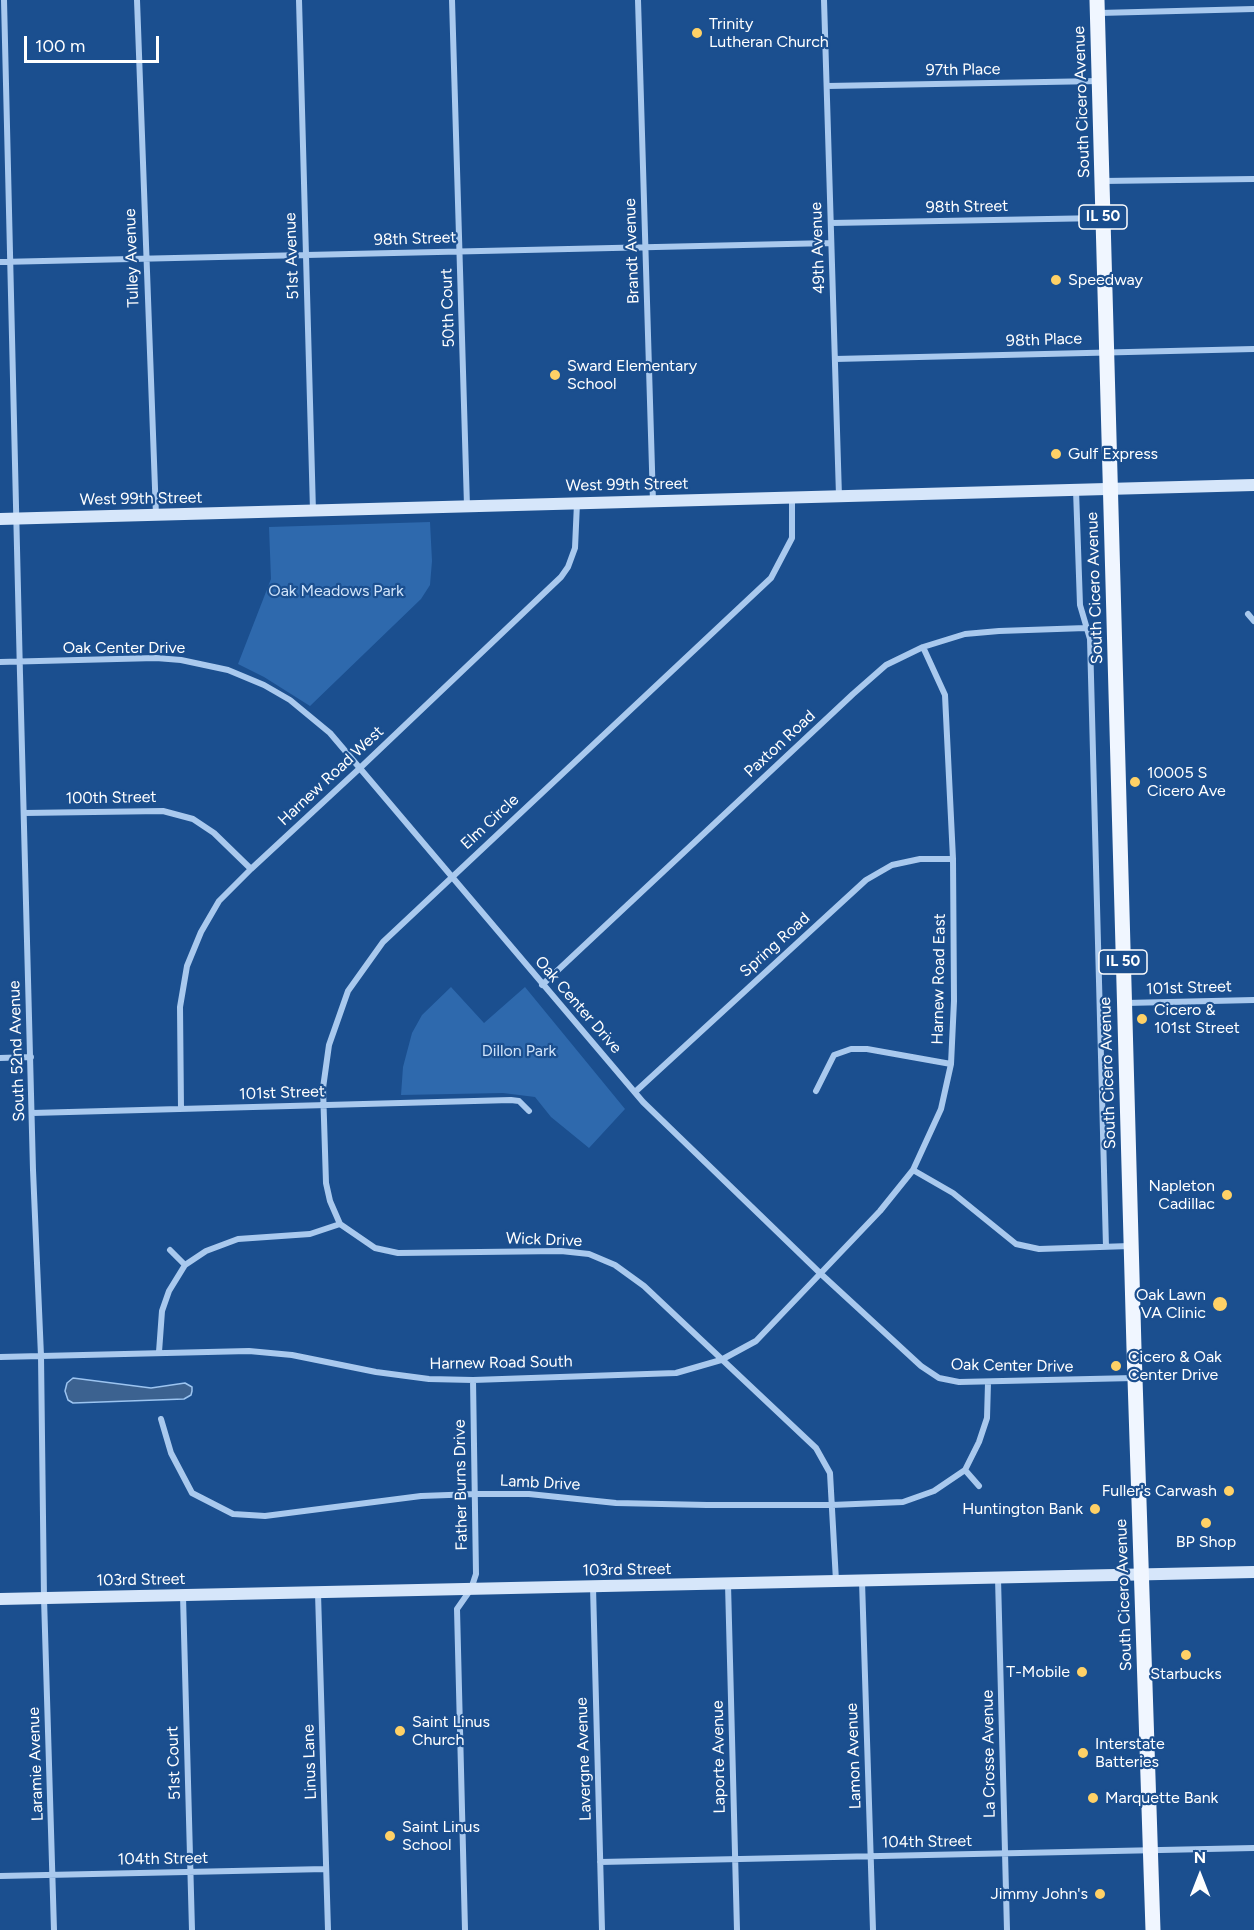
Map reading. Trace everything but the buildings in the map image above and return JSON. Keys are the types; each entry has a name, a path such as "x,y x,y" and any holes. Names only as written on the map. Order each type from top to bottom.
{"main road":[{"name":"South Cicero Avenue","path":"1097,7 1131,1246 1153,1930"},
{"name":"West 99th Street","path":"0,519 1254,485"},
{"name":"103rd Street","path":"0,1599 1254,1572"}],"street":[{"name":"South 52nd Avenue","path":"4,0 19,662 41,1356 44,1598"},
{"name":"Tulley Avenue","path":"137,0 156,515"},
{"name":"51st Avenue","path":"299,0 313,511"},
{"name":"50th Court","path":"452,0 467,506"},
{"name":"Brandt Avenue","path":"638,0 653,502"},
{"name":"49th Avenue","path":"824,0 839,496"},
{"path":"1097,7 1254,9"},
{"name":"97th Place","path":"827,86 1099,81"},
{"path":"1102,181 1254,179"},
{"name":"98th Street","path":"831,223 1103,218"},
{"name":"98th Street","path":"0,262 831,243"},
{"name":"98th Place","path":"835,359 1254,349"},
{"name":"South Cicero Avenue","path":"1076,490 1080,605 1090,639 1106,1247"},
{"name":"Elm Circle","path":"339,1224 326,1183 323,1088 329,1045 348,991 383,942 771,578 792,538 792,497"},
{"name":"Harnew Road West","path":"181,1109 180,1007 187,966 201,932 219,901 251,868 561,577 568,567 575,548 577,502"},
{"path":"1248,614 1254,621"},
{"name":"Paxton Road","path":"542,985 886,665 923,647 965,634 1086,628"},
{"name":"Harnew Road East","path":"821,1274 880,1211 913,1170 941,1109 951,1064 954,1001 952,859 945,695 923,647"},
{"name":"Oak Center Drive","path":"0,662 156,658 181,660 228,670 264,685 307,713 330,733 634,1092 682,1142 921,1366 939,1378 959,1382 1135,1378"},
{"name":"100th Street","path":"24,813 163,811 194,819 214,833 251,868"},
{"name":"Spring Road","path":"634,1092 866,880 892,865 920,859 952,859"},
{"name":"101st Street","path":"1124,1003 1254,999"},
{"path":"816,1091 834,1055 851,1049 867,1049 951,1064"},
{"path":"0,1058 30,1057"},
{"name":"101st Street","path":"32,1113 511,1100 519,1101 529,1111"},
{"path":"913,1170 953,1193 1016,1244 1039,1249 1131,1246"},
{"path":"159,1352 159,1326 163,1305 185,1265 206,1251 227,1242 310,1234 339,1224"},
{"name":"Wick Drive","path":"339,1224 375,1248 398,1253 576,1251 615,1265 644,1286 816,1448 830,1473 836,1581"},
{"path":"170,1251 185,1265"},
{"name":"Harnew Road South","path":"0,1357 249,1351 292,1355 376,1372 429,1379 473,1380 676,1373 721,1360 756,1341 821,1274"},
{"name":"Father Burns Drive","path":"465,1930 457,1609 471,1589 476,1574 473,1380"},
{"name":"Lamb Drive","path":"161,1419 171,1453 192,1492 233,1514 264,1516 421,1496 476,1494 529,1494 616,1503 707,1505 832,1505 903,1502 934,1491 965,1470 980,1442 987,1418 988,1383"},
{"path":"965,1470 979,1486"},
{"name":"La Crosse Avenue","path":"998,1578 1007,1930"},
{"name":"Lamon Avenue","path":"862,1581 873,1930"},
{"name":"Laporte Avenue","path":"728,1584 737,1930"},
{"name":"Lavergne Avenue","path":"593,1587 602,1930"},
{"name":"Linus Lane","path":"318,1593 328,1930"},
{"name":"51st Court","path":"183,1596 192,1930"},
{"name":"Laramie Avenue","path":"44,1598 54,1930"},
{"name":"104th Street","path":"600,1862 1254,1848"},
{"name":"104th Street","path":"0,1876 326,1869"}],"green space":[{"name":"Oak Meadows Park","path":"430,522 432,561 430,585 421,599 310,706 264,677 238,664 271,579 269,527"},
{"name":"Dillon Park","path":"451,987 484,1023 525,987 625,1109 589,1148 551,1117 535,1097 503,1093 401,1095 403,1067 412,1033 422,1015"}],"shaded area":[{"path":"73,1378 151,1388 185,1383 192,1387 192,1391 191,1395 184,1399 73,1403 68,1400 65,1391 67,1383"}],"place":[{"name":"Trinity Lutheran Church","path":"697,33"},
{"name":"Speedway","path":"1056,280"},
{"name":"Sward Elementary School","path":"555,375"},
{"name":"Gulf Express","path":"1056,454"},
{"name":"10005 S Cicero Ave","path":"1135,782"},
{"name":"Cicero & 101st Street","path":"1142,1019"},
{"name":"Napleton Cadillac","path":"1227,1195"},
{"name":"Oak Lawn VA Clinic","path":"1220,1304"},
{"name":"Cicero & Oak Center Drive","path":"1116,1366"},
{"name":"Fuller's Carwash","path":"1229,1491"},
{"name":"Huntington Bank","path":"1095,1509"},
{"name":"BP Shop","path":"1206,1523"},
{"name":"Starbucks","path":"1186,1655"},
{"name":"T-Mobile","path":"1082,1672"},
{"name":"Saint Linus Church","path":"400,1731"},
{"name":"Interstate Batteries","path":"1083,1753"},
{"name":"Marquette Bank","path":"1093,1798"},
{"name":"Saint Linus School","path":"390,1836"},
{"name":"Jimmy John's","path":"1100,1894"}]}
